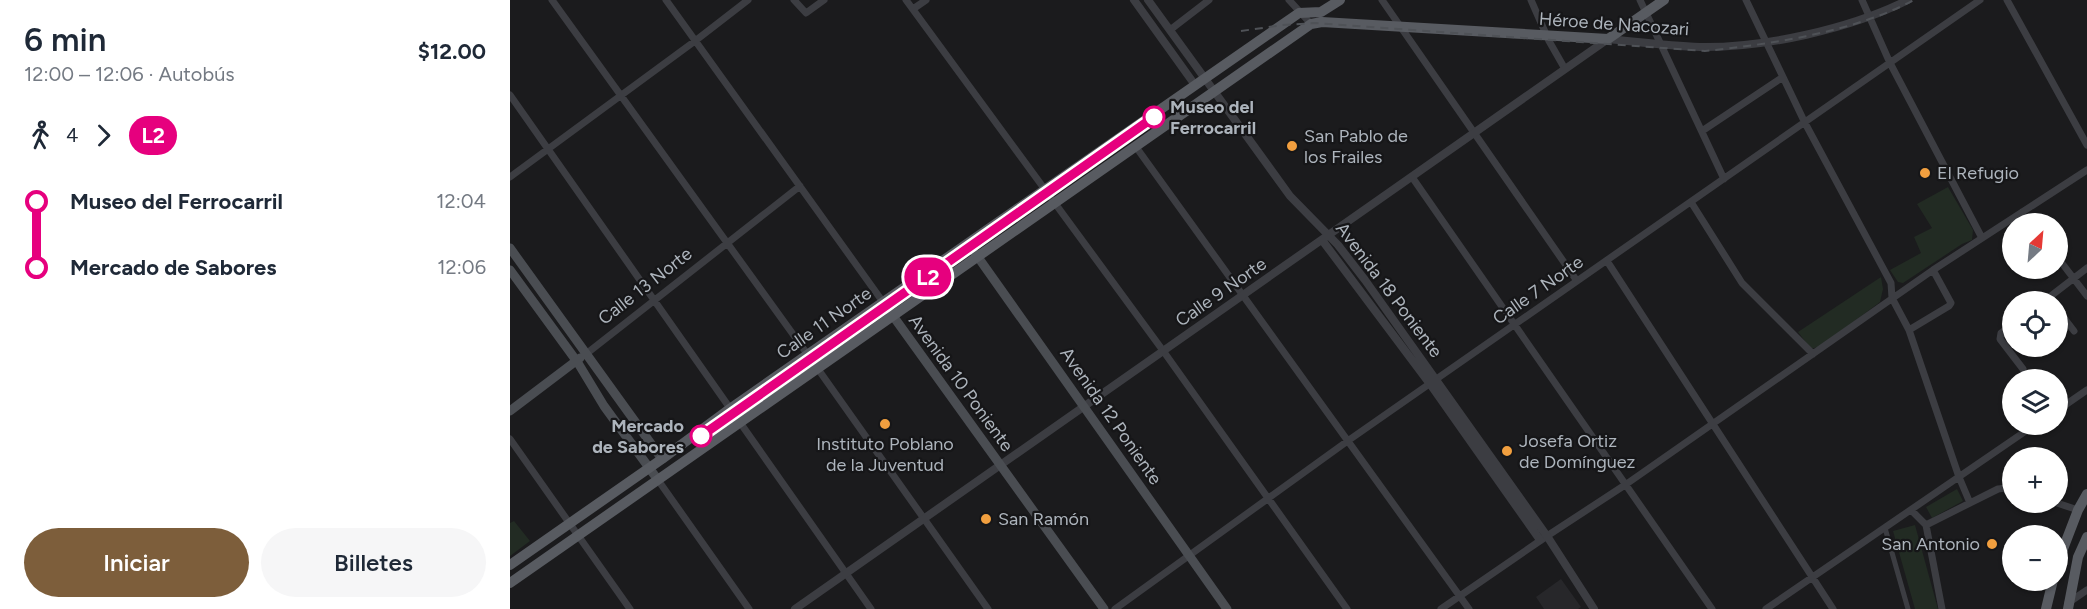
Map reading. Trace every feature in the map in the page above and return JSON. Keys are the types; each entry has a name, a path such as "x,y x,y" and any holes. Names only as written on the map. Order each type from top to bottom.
{"main road":[{"name":"Calle 11 Norte","path":"510,565 808,354 1299,13 1321,12 1340,0"},
{"name":"Calle 9 Norte","path":"1608,39 1664,0"},
{"name":"Héroe de Nacozari","path":"1311,24 1322,22 1608,39"},
{"name":"Calle 11 Norte","path":"510,583 1311,24"},
{"name":"Avenida 12 Poniente","path":"968,243 1227,609"},
{"path":"510,248 662,459"},
{"path":"510,270 658,480"},
{"name":"Avenida 10 Poniente","path":"883,302 1104,609"},
{"name":"Calle 13 Norte","path":"510,411 586,354"},
{"path":"618,425 635,434 641,429"},
{"path":"2068,536 2078,510 2087,495"},
{"path":"2068,607 2078,557 2087,537"},
{"path":"2046,609 2050,591"}],"street":[{"path":"552,0 808,354 988,609"},
{"name":"Avenida 10 Poniente","path":"666,0 883,302"},
{"path":"510,177 748,0"},
{"path":"794,0 806,13 824,0"},
{"path":"906,0 1164,352 1347,609"},
{"path":"913,9 926,0"},
{"path":"1134,0 1195,85"},
{"name":"Avenida 18 Poniente","path":"1148,0 1290,196 1365,280 1377,305 1594,609"},
{"path":"1170,30 1209,0"},
{"path":"1289,0 1311,24"},
{"path":"1382,0 1577,282"},
{"path":"1531,0 1565,69"},
{"path":"1640,0 1724,179"},
{"path":"1746,0 1804,123 1891,284 1892,298 1909,330 1959,477 1970,502"},
{"path":"1862,0 1890,63 1982,238"},
{"name":"Héroe de Nacozari","path":"1608,39 1701,47 1766,42 1841,25 1908,0"},
{"name":"Calle 7 Norte","path":"1115,609 1269,500 1349,440 1980,0"},
{"path":"2007,0 2087,145"},
{"name":"Calle 9 Norte","path":"795,609 1608,39"},
{"path":"1702,132 1783,77"},
{"path":"510,95 871,609"},
{"path":"1136,147 1469,609"},
{"path":"1441,609 1625,485 1933,270 2087,170"},
{"path":"1412,177 1712,609"},
{"name":"Calle 13 Norte","path":"586,354 800,186"},
{"path":"1691,202 1742,283 1813,354"},
{"name":"Avenida 18 Poniente","path":"1326,238 1341,266 1357,286 1377,305"},
{"path":"1341,266 1350,261"},
{"path":"1607,261 1833,609"},
{"path":"2058,291 2087,268"},
{"path":"1909,330 1951,303 1951,299 1933,270"},
{"path":"2068,271 2087,296"},
{"path":"1357,286 1365,280"},
{"path":"2068,323 2074,331"},
{"path":"2014,357 2024,369"},
{"path":"2068,403 2087,390"},
{"path":"1766,609 2020,435"},
{"path":"510,439 630,609"},
{"path":"658,480 749,609"},
{"path":"1926,525 2002,488"},
{"path":"2068,507 2078,510"},
{"path":"1911,510 1926,525 1942,609"},
{"path":"1885,528 1908,609"},
{"path":"2068,607 2087,590"}],"shaded area":[{"path":"1948,187 1973,230 1972,240 1962,244 1903,283 1898,282 1890,270 1921,253 1914,237 1932,228 1917,204"},
{"path":"1881,277 1883,289 1880,302 1821,346 1811,349 1798,332"},
{"path":"1957,489 1963,501 1932,518 1926,507"},
{"path":"514,521 530,541 510,556 510,523"},
{"path":"1915,525 1938,609 1915,609 1893,531"},
{"path":"1561,579 1581,607 1578,609 1544,609 1536,597"}],"railway":[{"path":"1241,31 1315,23 1705,51 1812,35 1865,20 1914,0"}],"bus line":[{"name":"L2","path":"701,436 1154,117"}],"place":[{"name":"Museo del Ferrocarril","path":"1154,117"},
{"name":"San Pablo de los Frailes","path":"1292,146"},
{"name":"El Refugio","path":"1925,173"},
{"name":"Instituto Poblano de la Juventud","path":"885,424"},
{"name":"Mercado de Sabores","path":"701,436"},
{"name":"Josefa Ortiz de Domínguez","path":"1507,451"},
{"name":"San Ramón","path":"986,519"},
{"name":"San Antonio","path":"1992,544"}]}
